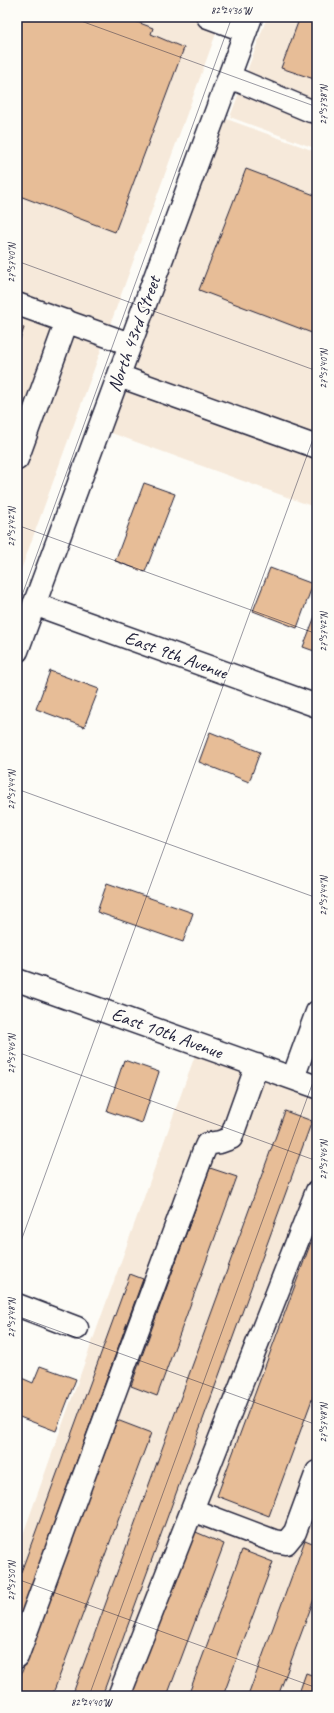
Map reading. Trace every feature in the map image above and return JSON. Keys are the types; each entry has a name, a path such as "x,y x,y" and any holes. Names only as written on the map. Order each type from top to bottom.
{"street":[{"path":"208,17 249,24"},
{"name":"North 43rd Street","path":"17,651 249,24"},
{"path":"230,77 311,111 317,112"},
{"path":"17,304 130,344"},
{"path":"17,459 67,321"},
{"path":"119,376 317,448"},
{"name":"East 9th Avenue","path":"34,604 317,706"},
{"name":"East 10th Avenue","path":"17,980 317,1087"},
{"path":"293,1078 317,1012"},
{"path":"17,1657 203,1153 207,1144 220,1142 231,1138 257,1065"},
{"path":"119,1696 317,1191"},
{"path":"17,1305 77,1328"},
{"path":"192,1510 274,1541 286,1543 295,1532 317,1472"}],"shaded area":[{"path":"17,17 222,17 17,581"},
{"path":"267,17 317,17 317,149 230,117"},
{"path":"221,117 317,152 317,508 106,431"},
{"path":"198,1047 317,1091 317,1696 17,1696 17,1551"}],"building":[{"path":"17,17 124,17 153,28 151,34 184,48 115,232 17,195"},
{"path":"300,17 317,23 317,80 281,68"},
{"path":"246,169 317,196 317,335 199,290"},
{"path":"17,325 24,328 17,348"},
{"path":"144,483 175,494 145,572 115,561"},
{"path":"270,568 313,584 297,628 253,611"},
{"path":"317,611 317,652 303,647"},
{"path":"50,671 99,689 84,727 36,709"},
{"path":"210,732 260,752 249,782 199,762"},
{"path":"107,883 193,913 183,942 97,912"},
{"path":"124,1060 159,1072 142,1123 107,1111"},
{"path":"285,1111 312,1121 102,1696 72,1696"},
{"path":"210,1168 237,1177 157,1396 131,1386"},
{"path":"317,1226 317,1386 269,1516 217,1496"},
{"path":"130,1274 143,1279 17,1625 17,1583"},
{"path":"40,1366 76,1379 56,1431 17,1416 17,1376 33,1383"},
{"path":"117,1420 151,1433 52,1696 17,1696 17,1685"},
{"path":"191,1530 224,1544 167,1696 128,1696"},
{"path":"305,1540 317,1545 317,1591 278,1696 248,1696"},
{"path":"242,1550 273,1562 223,1696 188,1696"},
{"path":"306,1673 317,1677 317,1696 298,1696"}]}
